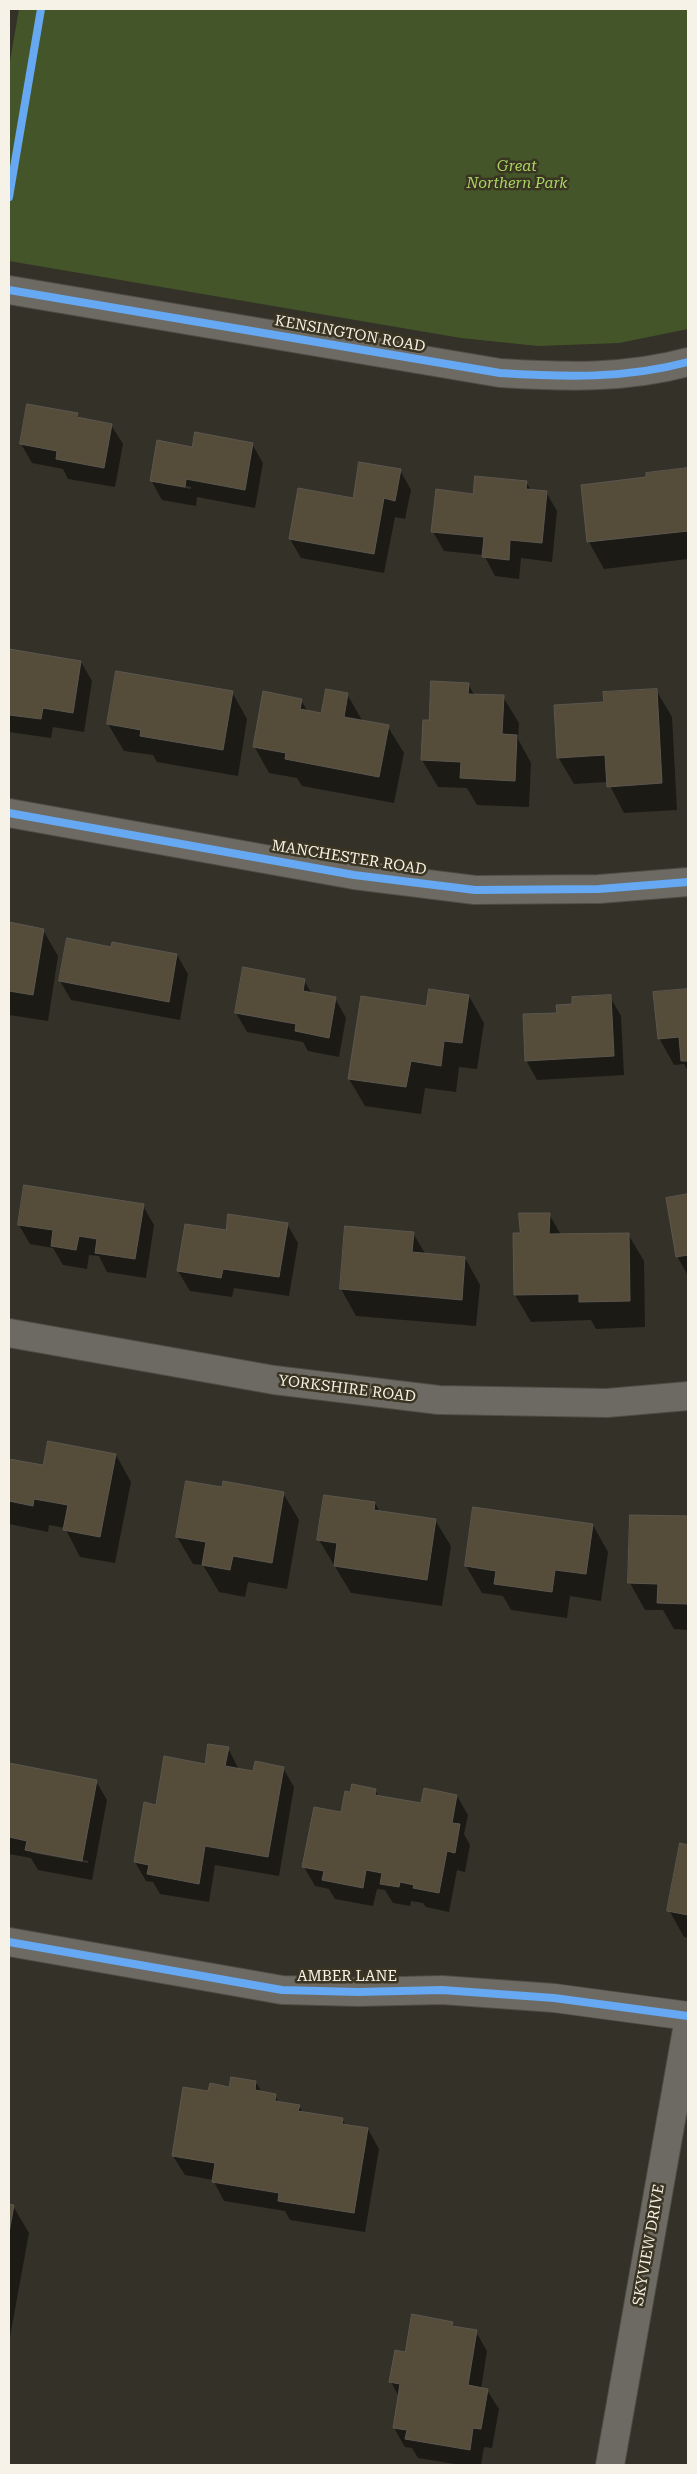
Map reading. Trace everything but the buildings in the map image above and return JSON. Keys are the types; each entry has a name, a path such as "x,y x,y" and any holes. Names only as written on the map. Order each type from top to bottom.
{"street":[{"name":"KENSINGTON ROAD","path":"9,290 500,373 558,377 604,375 652,372 688,362"},
{"name":"MANCHESTER ROAD","path":"9,813 354,876 475,890 599,889 688,882"},
{"name":"YORKSHIRE ROAD","path":"9,1333 274,1380 439,1400 607,1403 688,1396"},
{"name":"AMBER LANE","path":"9,1942 282,1990 358,1992 442,1990 554,1998 688,2016"},
{"name":"SKYVIEW DRIVE","path":"610,2465 688,2024"}],"green space":[{"name":"Great Northern Park","path":"19,9 688,9 688,329 619,343 538,346 461,338 9,261 9,67"}],"cycle path":[{"path":"9,197 41,9"},
{"path":"9,290 500,373 571,376 618,374 664,368 688,362"},
{"path":"9,813 354,875 475,890 599,889 688,882"},
{"path":"9,1942 282,1990 358,1992 442,1990 554,1998 688,2016"}]}
